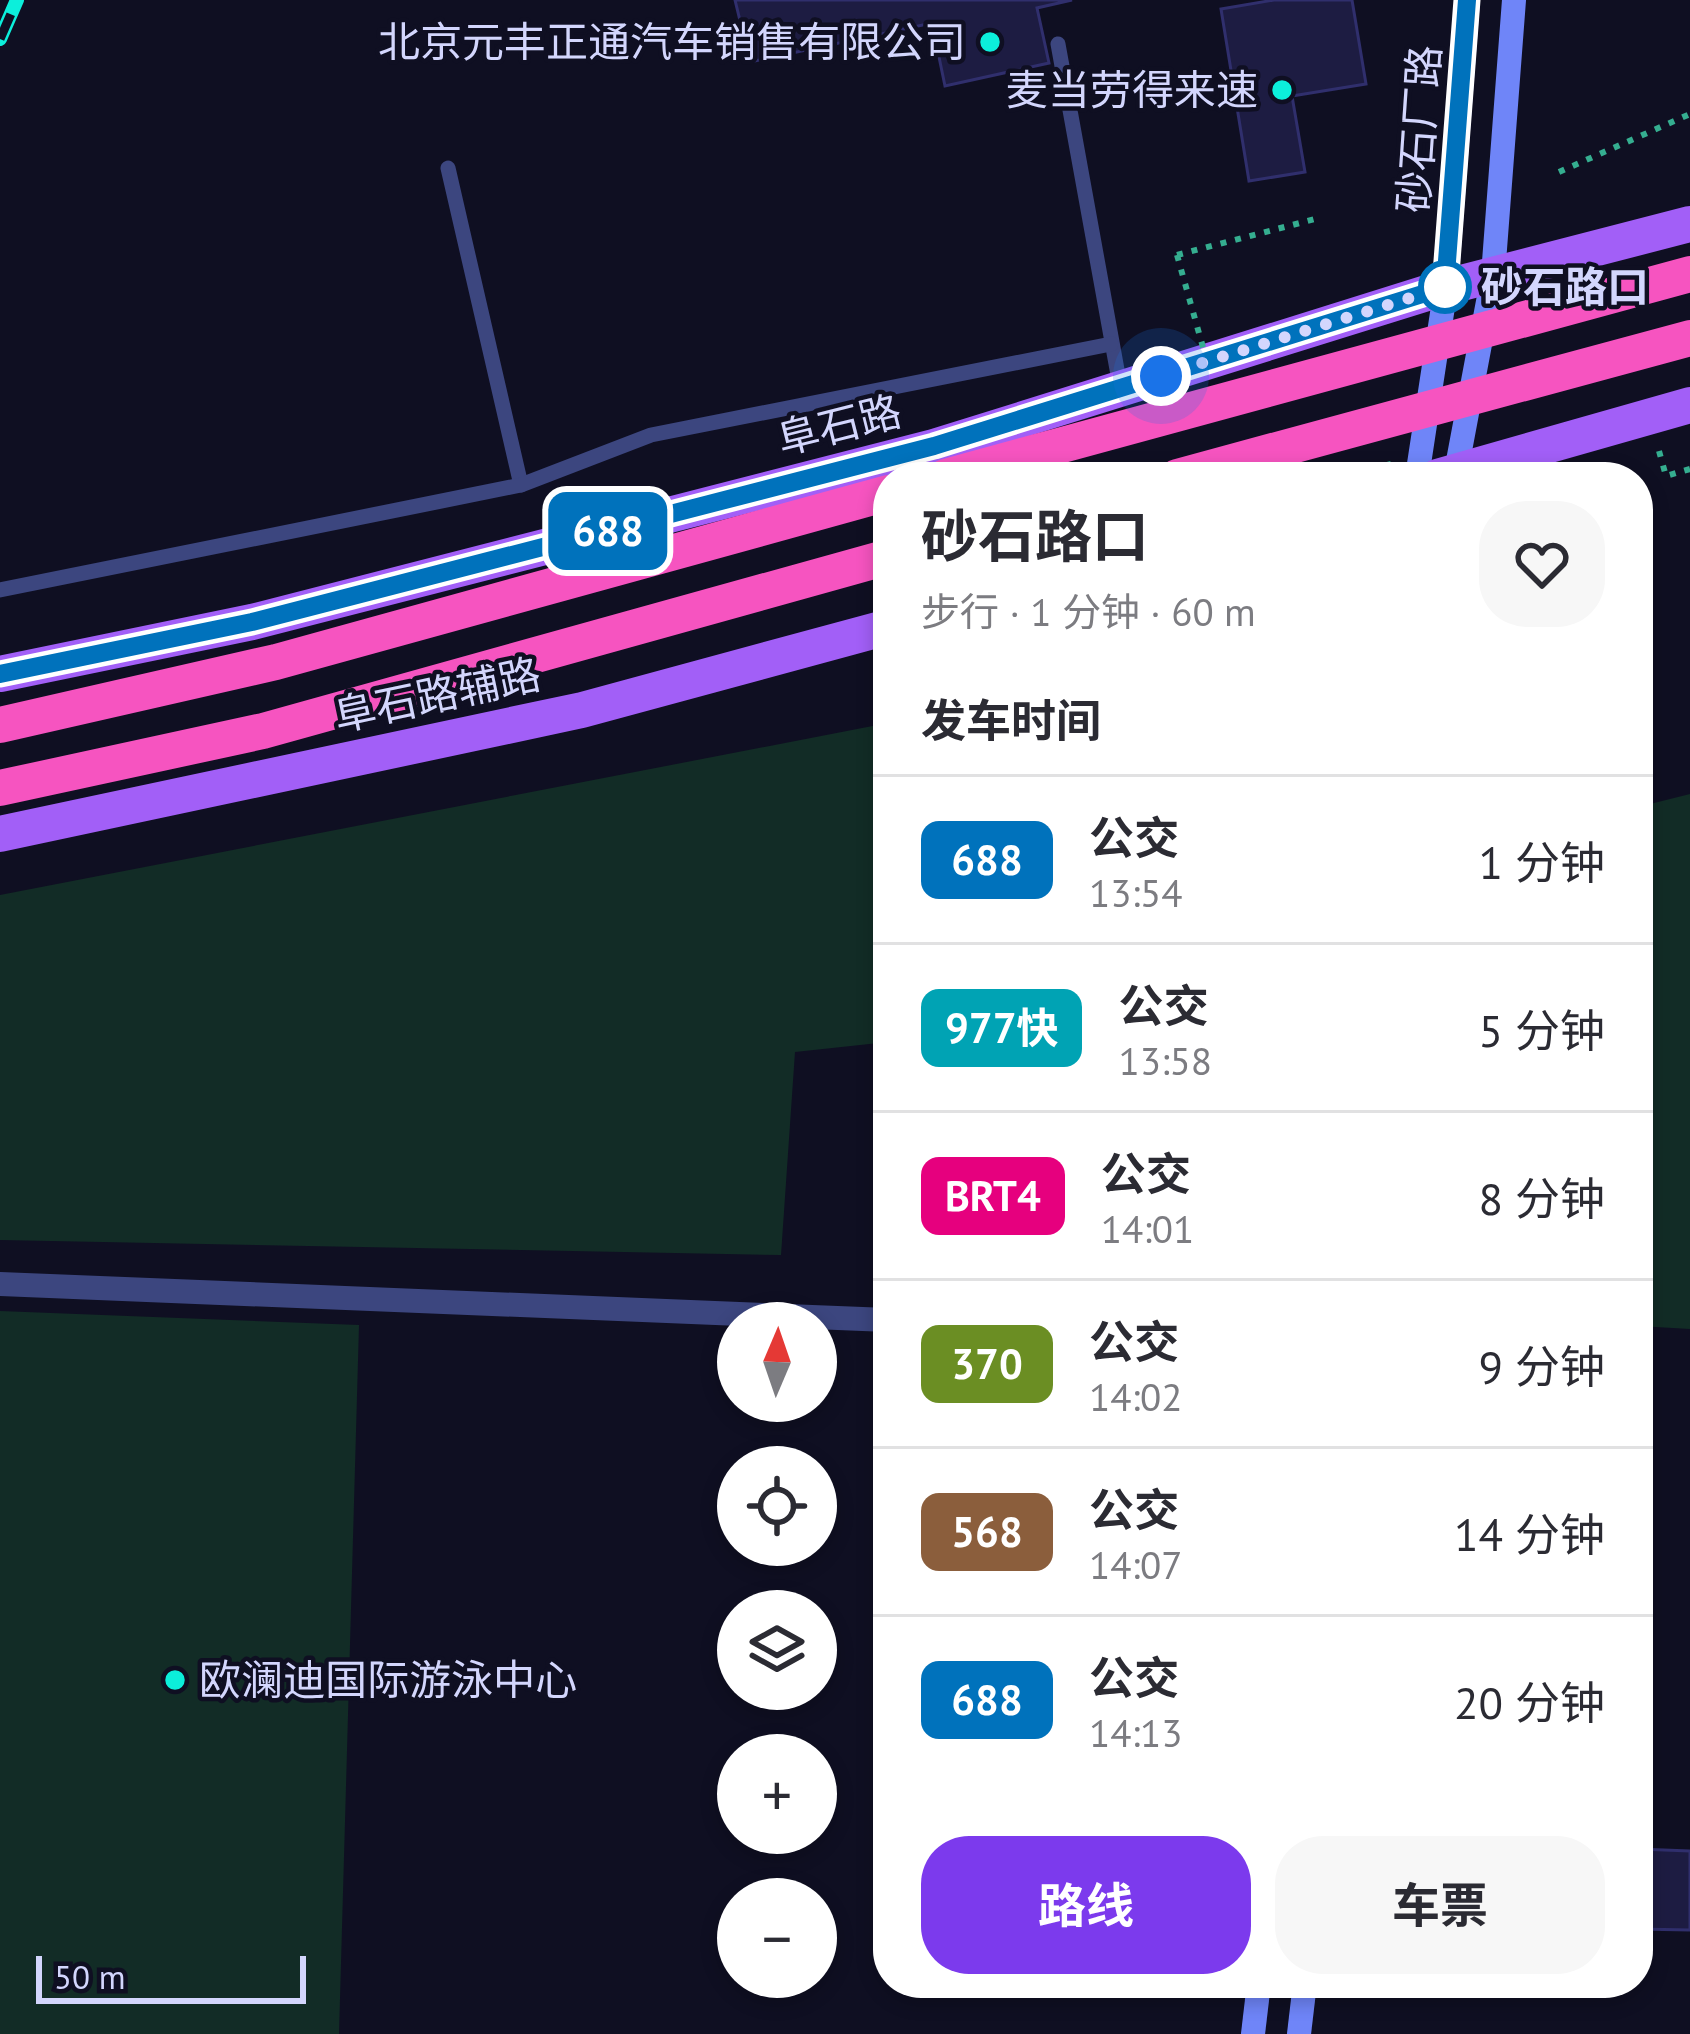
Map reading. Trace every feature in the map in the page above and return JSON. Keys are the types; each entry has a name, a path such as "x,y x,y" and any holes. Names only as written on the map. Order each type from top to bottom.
{"highway":[{"name":"阜石路","path":"1000,462 1690,274"},
{"path":"1232,462 1690,338"},
{"name":"阜石路","path":"0,725 276,662 873,497"},
{"path":"0,788 263,731 873,561"}],"main road":[{"name":"阜石路","path":"0,674 252,622 934,446 1445,287 1690,224"},
{"path":"1494,462 1690,405"},
{"name":"阜石路辅路","path":"0,834 582,710 873,631"}],"street":[{"name":"砂石厂路","path":"1409,462 1445,287 1468,0"},
{"name":"砂石厂路","path":"1452,462 1493,275 1514,0"},
{"path":"0,1284 873,1319"},
{"path":"1253,2034 1257,1998"},
{"path":"1300,2034 1304,1998"}],"lane":[{"path":"1058,44 1120,389"},
{"path":"448,168 521,485"},
{"path":"0,590 521,485 651,436 1111,344"}],"path":[{"path":"1558,172 1690,114"},
{"path":"1319,218 1177,255 1206,358 1349,319"},
{"path":"1666,476 1690,469"}],"green space":[{"path":"873,726 873,1044 795,1052 781,1255 0,1240 0,895"},
{"path":"1690,794 1690,1329 1653,1327 1653,803"},
{"name":"欧澜迪国际游泳中心","path":"0,1311 359,1325 339,2034 0,2034"}],"building":[{"name":"北京元丰正通汽车销售有限公司","path":"735,0 1072,0 1037,8 1049,63 945,86 932,23 750,62"},
{"name":"麦当劳得来速","path":"1274,0 1352,0 1366,84 1292,96 1305,172 1249,181 1221,9"},
{"path":"1653,1850 1690,1851 1690,1930 1653,1929"}],"railway":[{"path":"0,39 17,0"}],"bus line":[{"name":"688","path":"0,674 252,622 934,446 1445,287 1467,0"}],"place":[{"name":"北京元丰正通汽车销售有限公司","path":"990,42"},
{"name":"麦当劳得来速","path":"1282,90"},
{"name":"砂石路口","path":"1445,287"},
{"name":"欧澜迪国际游泳中心","path":"175,1680"}],"route":[{"path":"1161,376 1445,287"}]}
